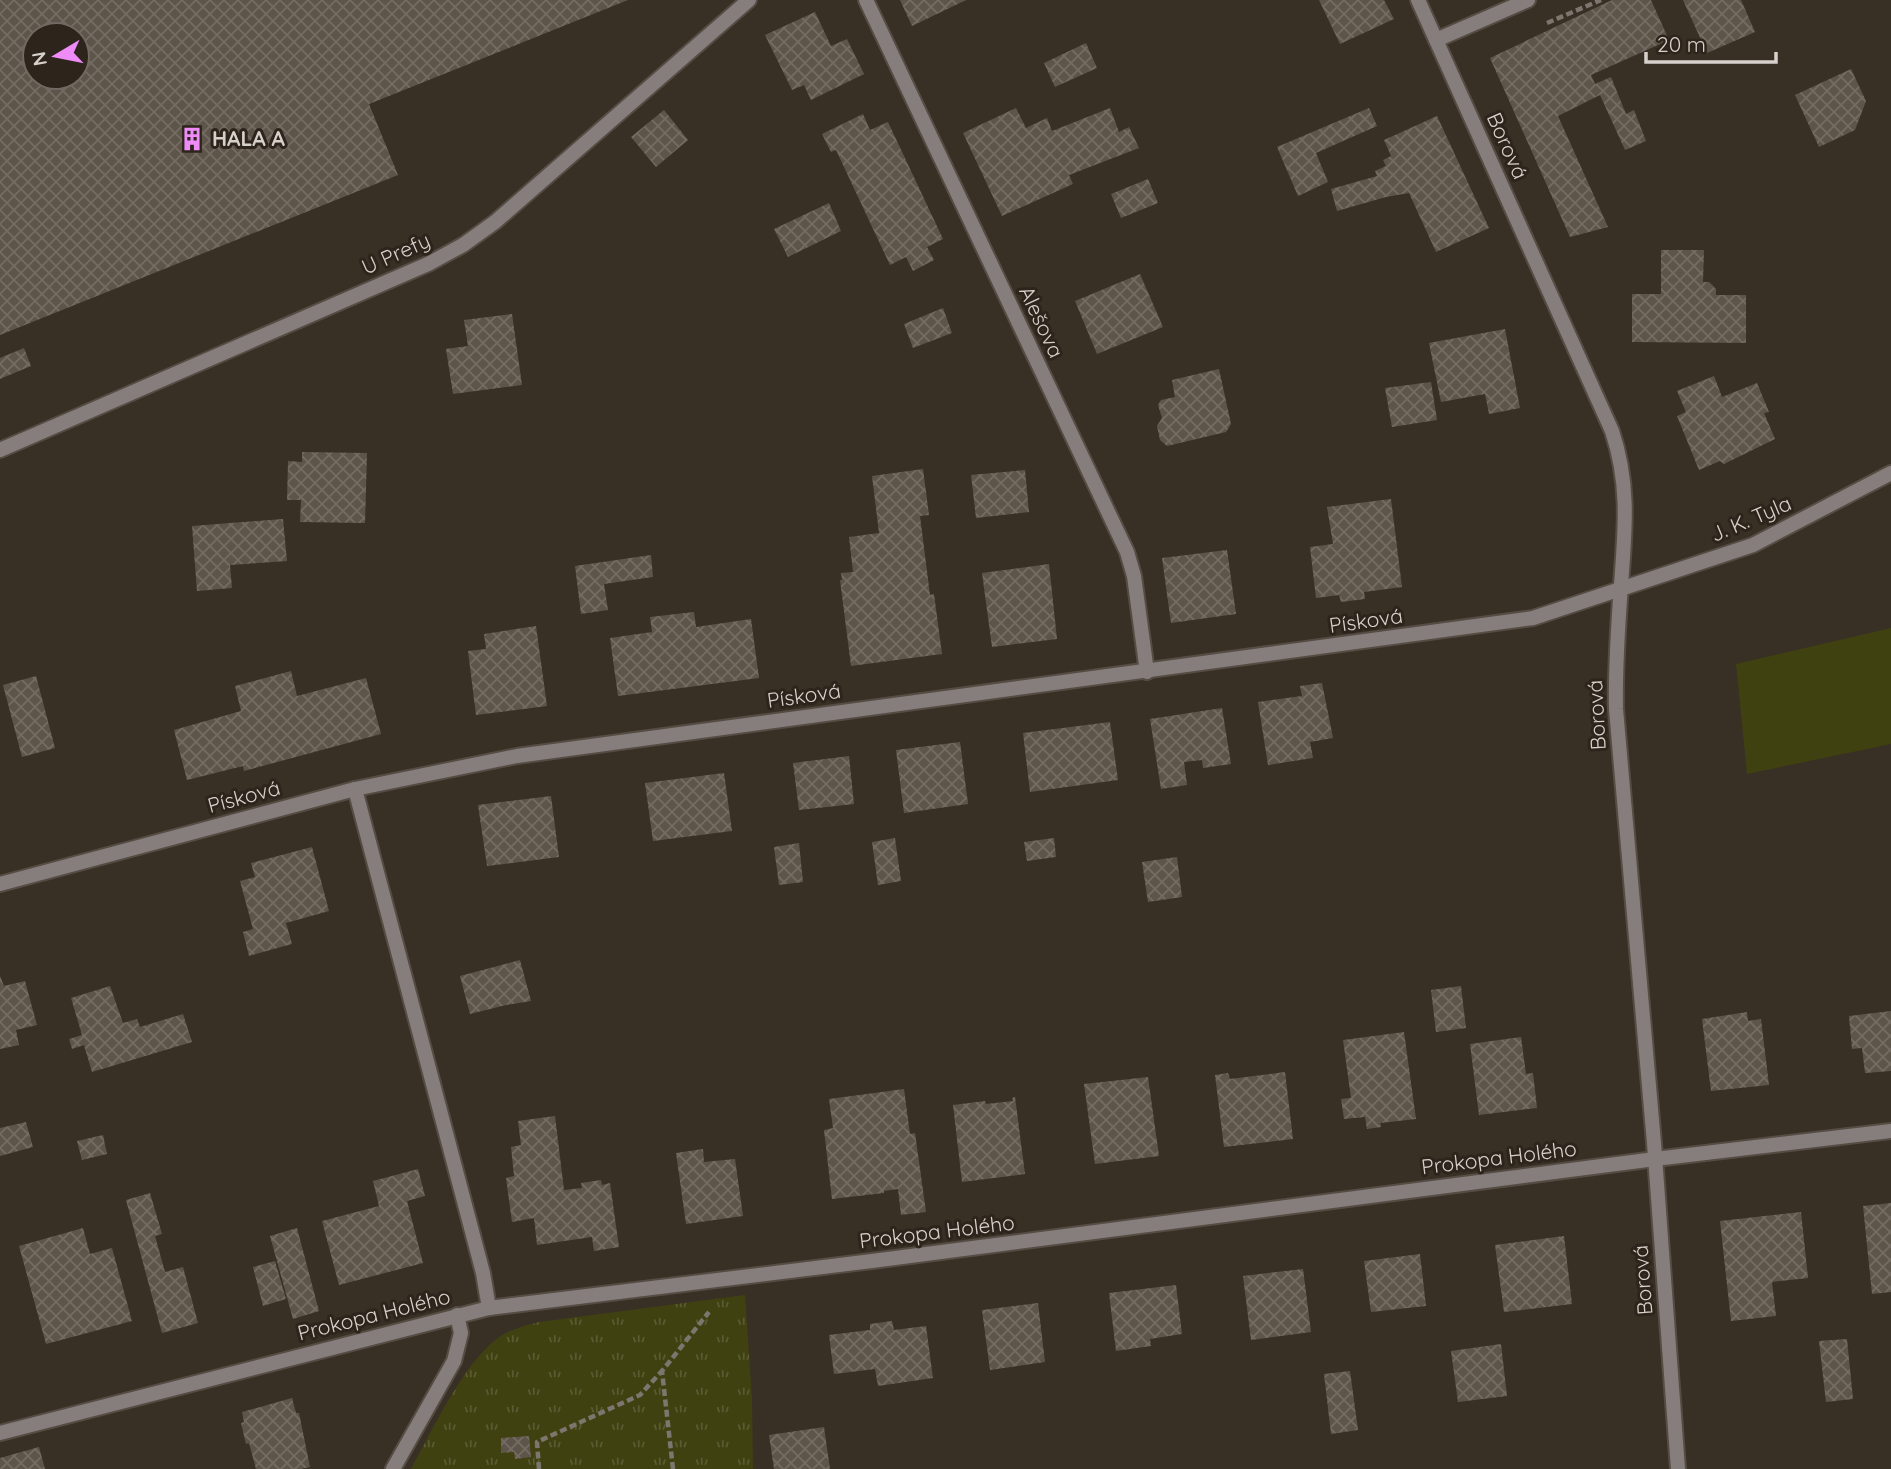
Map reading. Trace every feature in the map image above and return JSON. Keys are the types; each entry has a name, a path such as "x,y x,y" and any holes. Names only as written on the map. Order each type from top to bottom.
{"street":[{"name":"U Prefy","path":"0,450 415,269 463,245 495,222 749,0"},
{"name":"Alešova","path":"866,0 1127,552 1134,576 1147,672"},
{"name":"Borová","path":"1418,0 1612,431 1621,457 1626,515 1615,709 1655,1159 1678,1469"},
{"path":"1436,40 1528,0"},
{"name":"J. K. Tyla","path":"1621,590 1753,545 1891,473"},
{"name":"Písková","path":"0,884 355,789 517,756 1509,623 1553,613 1621,590"},
{"path":"355,789 483,1273 489,1308"},
{"name":"Prokopa Holého","path":"0,1433 489,1308 1891,1131"},
{"path":"393,1469 454,1362 461,1333 457,1315"}],"path":[{"path":"539,1469 537,1442 640,1395 720,1298 719,1280"},
{"path":"662,1371 673,1469"}],"green space":[{"path":"1891,628 1891,744 1747,774 1736,664"},
{"path":"745,1295 752,1399 753,1469 411,1469 473,1363 498,1338 508,1332 539,1322"}],"building":[{"name":"HALA A","path":"0,0 628,0 369,104 398,175 0,335"},
{"path":"900,0 966,0 912,26"},
{"path":"1319,0 1384,0 1394,19 1340,44"},
{"path":"1612,0 1651,0 1669,40 1591,75 1595,84 1611,77 1626,114 1634,110 1646,141 1625,150 1600,95 1558,116 1608,227 1570,237 1490,58"},
{"path":"1683,0 1741,0 1755,32 1707,53"},
{"path":"815,12 831,46 847,39 864,74 811,100 804,85 792,90 765,35"},
{"path":"1086,43 1097,68 1055,87 1044,63"},
{"path":"1851,69 1866,101 1855,130 1819,147 1795,95"},
{"path":"1016,108 1026,128 1047,118 1052,131 1110,108 1119,132 1129,127 1139,148 1069,175 1073,184 1002,216 963,133"},
{"path":"1369,108 1377,126 1316,153 1328,182 1298,196 1277,147"},
{"path":"664,110 688,140 656,167 631,137"},
{"path":"863,114 870,130 888,122 943,239 927,247 934,260 913,271 906,257 890,265 836,150 831,152 822,134"},
{"path":"1437,116 1489,228 1436,252 1409,193 1337,211 1331,189 1377,176 1375,171 1386,166 1383,160 1391,156 1384,140"},
{"path":"1148,179 1158,203 1121,218 1111,194"},
{"path":"829,203 841,231 788,257 774,229"},
{"path":"1661,250 1704,250 1703,282 1709,282 1716,289 1716,295 1746,295 1746,343 1632,342 1632,294 1661,294"},
{"path":"1140,274 1163,327 1097,354 1075,301"},
{"path":"943,308 952,333 913,348 904,324"},
{"path":"512,314 522,385 453,394 446,349 468,346 464,320"},
{"path":"1505,329 1520,408 1489,414 1485,394 1441,402 1429,343"},
{"path":"24,348 31,366 0,379 0,358"},
{"path":"1219,369 1231,424 1226,432 1167,446 1160,440 1157,426 1162,418 1158,405 1161,400 1175,397 1172,380"},
{"path":"1714,376 1722,397 1757,383 1769,412 1764,413 1775,439 1724,464 1720,461 1699,470 1677,416 1686,412 1677,391"},
{"path":"1431,382 1437,420 1392,427 1385,388"},
{"path":"302,452 367,453 365,523 300,522 301,500 287,500 288,461 302,462"},
{"path":"923,469 929,515 920,516 930,595 934,594 942,654 851,666 840,580 841,573 853,572 849,537 879,533 872,476"},
{"path":"1025,470 1029,512 976,518 971,475"},
{"path":"1391,499 1402,587 1364,592 1365,599 1341,602 1339,595 1316,598 1310,547 1333,544 1327,507"},
{"path":"283,519 287,561 230,565 232,588 197,591 192,526"},
{"path":"1227,550 1236,614 1171,623 1162,558"},
{"path":"651,555 653,577 604,584 608,610 581,614 575,566"},
{"path":"1049,564 1057,639 992,647 982,573"},
{"path":"694,612 696,627 751,619 759,678 618,696 610,638 652,632 650,617"},
{"path":"536,626 547,706 476,715 468,651 486,649 484,634"},
{"path":"291,671 297,696 366,678 381,734 244,771 243,766 187,780 174,730 241,711 235,686"},
{"path":"36,676 55,748 22,757 3,685"},
{"path":"1322,683 1333,738 1310,742 1313,758 1268,765 1258,702 1302,696 1300,686"},
{"path":"1222,708 1231,764 1203,768 1202,760 1184,762 1187,785 1161,789 1150,719"},
{"path":"1110,722 1118,780 1030,792 1023,733"},
{"path":"960,742 968,804 904,813 896,750"},
{"path":"849,756 854,804 799,810 793,763"},
{"path":"724,773 732,831 653,841 645,783"},
{"path":"551,796 559,857 487,866 478,805"},
{"path":"895,838 901,881 878,885 872,842"},
{"path":"1054,838 1056,857 1027,861 1024,842"},
{"path":"799,843 803,882 779,885 774,847"},
{"path":"312,847 329,911 286,923 292,944 249,956 243,932 253,929 240,881 255,877 251,863"},
{"path":"1177,857 1182,897 1148,902 1142,862"},
{"path":"520,960 531,1001 470,1014 460,976"},
{"path":"0,976 4,986 25,981 37,1025 16,1030 19,1045 0,1049"},
{"path":"110,986 123,1023 137,1019 140,1027 183,1014 192,1042 92,1072 84,1045 72,1049 69,1039 82,1035 71,998"},
{"path":"1461,986 1466,1028 1436,1032 1431,990"},
{"path":"1891,1011 1891,1071 1865,1073 1862,1048 1852,1049 1849,1016"},
{"path":"1747,1012 1748,1021 1761,1019 1769,1085 1711,1091 1702,1019"},
{"path":"1404,1032 1416,1119 1380,1123 1381,1127 1367,1129 1365,1117 1344,1119 1341,1099 1351,1098 1343,1040"},
{"path":"1521,1037 1526,1074 1533,1073 1537,1108 1479,1115 1470,1044"},
{"path":"1285,1072 1293,1139 1224,1147 1215,1075 1228,1073 1230,1079"},
{"path":"1148,1077 1159,1156 1095,1164 1084,1084"},
{"path":"904,1089 910,1134 915,1133 926,1212 901,1215 898,1189 832,1199 824,1130 833,1128 829,1099"},
{"path":"1015,1097 1025,1174 962,1182 953,1105 1013,1101 1012,1098"},
{"path":"555,1116 564,1190 582,1188 581,1183 601,1180 602,1185 610,1183 619,1247 594,1251 592,1237 537,1245 534,1218 512,1222 506,1178 514,1176 511,1147 521,1145 518,1121"},
{"path":"26,1122 33,1147 0,1156 0,1128"},
{"path":"103,1135 107,1154 82,1160 77,1141"},
{"path":"703,1149 704,1162 735,1159 743,1216 686,1224 676,1153"},
{"path":"418,1169 425,1196 407,1201 423,1263 339,1285 322,1221 379,1206 373,1181"},
{"path":"150,1193 162,1234 155,1236 165,1272 183,1267 198,1323 162,1333 126,1200"},
{"path":"1891,1203 1891,1292 1872,1294 1863,1206"},
{"path":"1801,1212 1808,1278 1772,1282 1776,1316 1731,1321 1720,1221"},
{"path":"83,1228 90,1254 112,1248 132,1321 46,1344 19,1246"},
{"path":"297,1228 319,1311 293,1319 270,1236"},
{"path":"1564,1236 1572,1304 1504,1312 1495,1245"},
{"path":"1420,1254 1426,1306 1371,1312 1364,1261"},
{"path":"275,1261 286,1299 263,1306 253,1267"},
{"path":"1303,1269 1311,1332 1251,1340 1243,1276"},
{"path":"1176,1285 1182,1334 1150,1339 1151,1346 1116,1351 1109,1293"},
{"path":"1038,1303 1045,1362 990,1370 982,1310"},
{"path":"892,1321 894,1330 926,1326 933,1378 878,1386 875,1369 834,1374 829,1335 870,1330 870,1324"},
{"path":"1847,1339 1853,1399 1826,1402 1819,1341"},
{"path":"1501,1344 1507,1396 1458,1402 1451,1351"},
{"path":"1350,1371 1358,1430 1331,1434 1324,1374"},
{"path":"292,1398 296,1413 299,1413 310,1467 256,1469 249,1443 246,1444 241,1423 244,1422 242,1412"},
{"path":"824,1427 830,1469 774,1469 769,1435"},
{"path":"529,1436 531,1457 515,1459 514,1452 501,1453 501,1438"},
{"path":"39,1447 45,1469 0,1469 0,1458"}],"place":[{"name":"HALA A","path":"192,139"}]}
